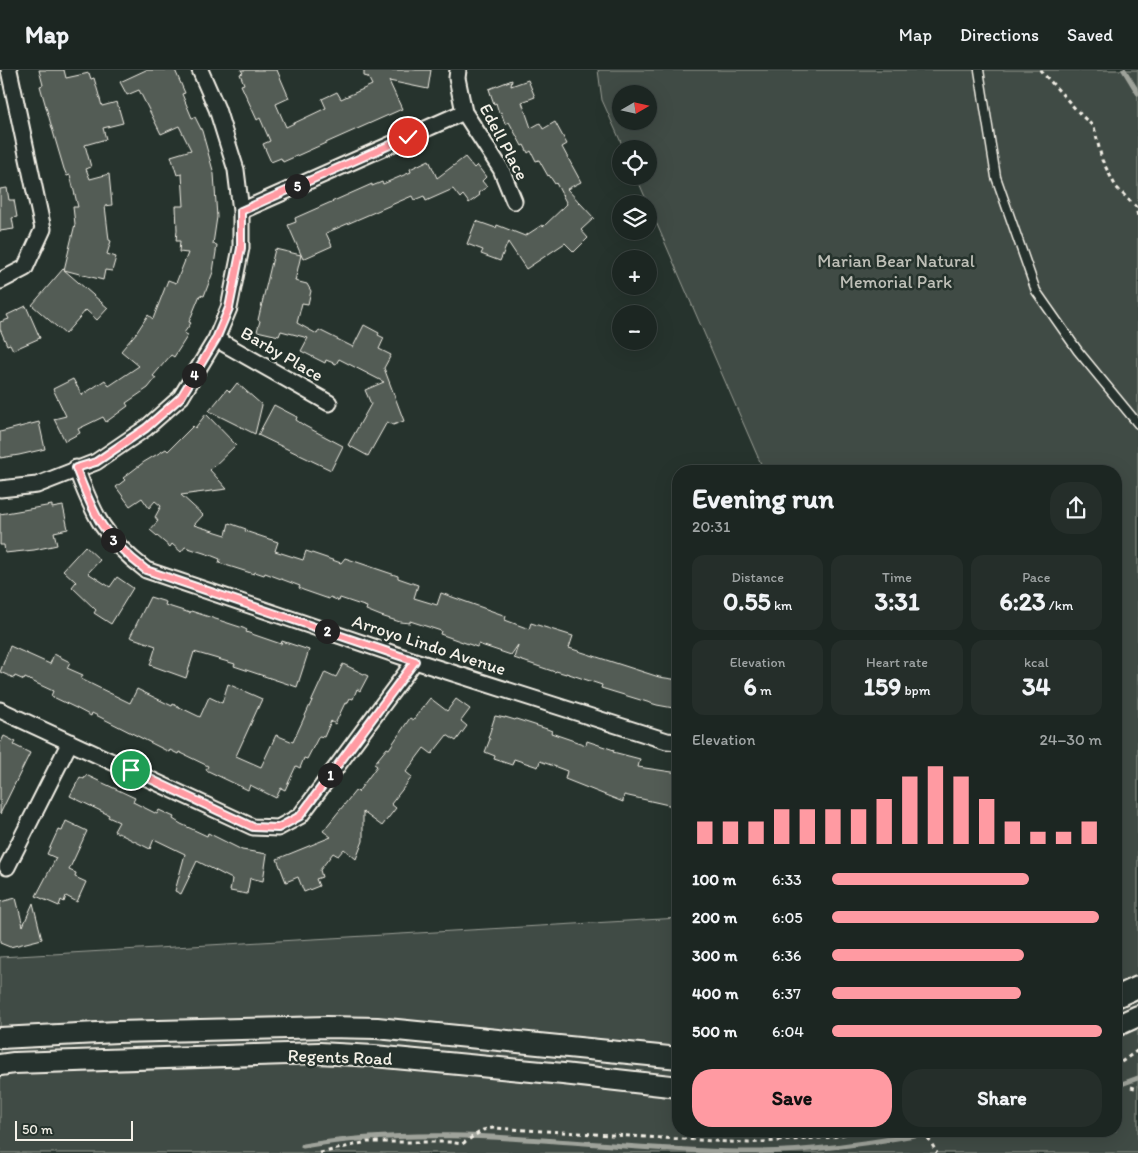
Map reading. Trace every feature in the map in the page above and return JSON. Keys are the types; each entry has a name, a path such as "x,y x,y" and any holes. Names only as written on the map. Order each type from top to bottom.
{"main road":[{"path":"1122,994 1138,987"},
{"path":"1122,1023 1138,1016"},
{"name":"Regents Road","path":"0,1038 117,1032 327,1027 377,1028 672,1057"},
{"name":"Regents Road","path":"0,1065 319,1053 374,1056 672,1086"}],"street":[{"path":"0,281 25,268 43,229 9,70"},
{"path":"0,489 38,485 76,468 96,462 139,433 181,397 216,339 229,308 236,274 241,248 241,211 236,170 217,109 200,70"},
{"name":"Edell Place","path":"458,70 457,78 464,112 501,170 514,201"},
{"path":"241,211 464,112"},
{"name":"Barby Place","path":"216,339 329,403"},
{"name":"Arroyo Lindo Avenue","path":"76,468 92,508 106,533 125,554 146,570 415,661 672,741"},
{"path":"0,710 253,827 278,828 300,816 415,661"},
{"path":"7,868 70,742"}],"lane":[{"path":"979,70 996,177 1036,291 1078,351 1138,424"}],"path":[{"path":"1040,70 1094,127 1102,160 1116,187 1136,207 1138,217"},
{"path":"1122,1062 1138,1050"},
{"path":"1131,1087 1138,1089"},
{"path":"320,1153 367,1142 449,1142 462,1144 484,1130 493,1128 748,1144 836,1137"},
{"path":"928,1137 937,1153"}],"green space":[{"name":"Marian Bear Natural Memorial Park","path":"598,70 1138,70 1138,1153 0,1153 0,957 672,918 672,1137 1122,1137 1122,465 761,465 657,224 657,195 644,195 640,185 657,185 657,140 620,140 615,130 658,130 658,85 612,85 612,122 602,100"}],"building":[{"path":"39,70 64,70 66,78 89,73 91,79 94,78 102,106 117,102 123,123 103,128 106,139 85,145 91,167 86,169 90,179 109,174 112,205 105,206 109,240 111,241 107,254 116,257 112,271 105,270 103,280 64,270 75,224 73,207 78,207 70,175 67,176 64,169 40,86 43,85"},
{"path":"146,70 175,70 185,93 182,94 192,118 195,117 202,131 214,174 217,217 213,244 217,245 213,272 204,296 200,295 189,322 191,323 184,333 188,335 174,357 171,355 153,376 156,378 148,388 126,403 128,406 106,422 103,417 78,429 80,433 65,441 54,419 66,416 53,389 73,379 82,395 105,380 109,386 139,366 121,351 148,315 153,319 168,280 176,283 188,253 179,252 180,241 176,241 176,206 184,206 182,174 177,175 171,156 191,150 179,126 161,134 139,90 127,95 120,82"},
{"path":"241,70 277,70 289,98 276,104 286,127 326,108 322,99 337,92 341,99 372,85 368,77 364,76 364,70 431,70 428,89 389,81 402,109 283,162 281,158 271,162 263,144 270,141 260,118 257,120 241,85 244,84 240,74 243,73"},
{"path":"512,80 511,86 528,80 535,97 522,102 531,128 540,123 543,129 555,122 567,144 562,147 581,182 567,189 594,218 581,230 588,238 574,252 565,243 526,269 508,242 500,261 481,254 483,250 467,244 476,221 496,228 497,225 525,236 542,225 543,227 567,204 556,183 548,176 539,160 536,161 531,151 528,153 524,145 522,146 509,122 505,124 501,112 499,113 496,103 494,104 489,89"},
{"path":"465,157 474,168 477,165 486,177 482,181 487,187 469,203 463,195 460,198 453,189 426,201 424,196 414,200 412,196 326,233 332,246 303,259 288,225 296,222 295,218 372,184 372,186 382,182 383,184 411,172 410,169 429,160 437,178"},
{"path":"7,188 9,200 14,200 17,217 12,218 14,229 0,231 0,189"},
{"path":"275,249 301,255 295,281 307,284 311,291 308,304 302,303 297,323 317,334 319,330 353,347 364,325 384,338 379,349 391,355 384,368 404,421 393,425 387,422 368,456 348,445 371,404 365,390 384,382 339,359 336,364 326,360 325,363 301,351 308,338 281,331 279,336 257,331"},
{"path":"63,269 108,308 97,320 86,310 65,334 32,305"},
{"path":"26,306 40,338 13,350 10,344 7,345 0,329 0,322 9,319 7,315"},
{"path":"237,383 262,405 255,434 209,411 227,389 230,392"},
{"path":"274,405 297,417 296,420 305,426 343,446 331,470 258,435"},
{"path":"206,414 236,445 210,470 227,489 181,495 203,515 194,525 226,535 229,523 246,529 245,531 278,542 275,551 303,560 306,551 341,563 345,558 398,576 398,578 418,585 414,598 437,605 441,593 506,616 505,620 529,629 531,623 573,636 569,648 659,677 672,679 672,708 601,688 602,685 514,658 518,645 511,655 478,644 477,647 440,634 441,631 410,621 410,623 400,622 366,610 367,607 340,598 339,601 330,597 329,599 303,590 299,588 300,586 265,573 264,575 255,572 254,574 219,563 220,559 210,555 185,547 181,552 172,544 170,547 150,530 158,521 155,517 161,506 155,501 149,508 142,498 130,506 116,487 125,480 123,478 144,462 166,449 168,451 193,426 195,428"},
{"path":"39,422 45,449 0,458 0,432"},
{"path":"52,505 52,508 63,506 68,529 54,532 57,545 5,553 4,545 0,545 0,514"},
{"path":"85,546 100,560 88,573 110,587 117,577 133,588 111,624 94,613 96,610 72,587 76,582 63,570"},
{"path":"150,597 166,602 165,605 190,613 191,611 243,628 247,630 246,632 281,644 282,641 309,650 297,687 234,666 235,664 194,652 186,678 150,665 156,646 130,637"},
{"path":"10,646 50,664 54,654 70,662 67,668 83,675 81,679 130,703 137,689 200,717 209,697 222,703 228,684 262,699 236,756 261,767 276,735 293,742 325,672 336,677 343,664 368,676 360,691 357,689 353,699 350,698 347,704 345,703 335,724 331,721 324,737 319,736 307,759 304,758 300,768 296,766 285,790 281,788 276,798 250,785 248,790 206,770 208,766 179,752 178,754 170,750 169,752 92,713 91,716 51,696 53,691 25,678 24,680 15,676 14,678 0,672"},
{"path":"430,698 447,711 456,699 470,709 461,721 467,726 456,741 447,735 432,754 424,748 406,772 412,777 391,804 396,808 382,826 363,812 363,841 356,859 344,849 338,856 333,853 320,870 322,877 316,879 319,886 304,892 298,877 286,882 277,859 331,837 323,831 356,790 358,792 377,766 374,764 387,748 389,749 410,718 413,720"},
{"path":"495,716 505,717 547,729 552,731 551,733 586,745 587,741 614,750 613,752 640,759 638,767 672,772 672,806 624,795 623,802 565,779 567,771 540,761 538,767 514,759 512,765 494,759 495,756 485,752 490,739 488,738"},
{"path":"4,736 16,742 14,745 30,753 0,814 0,744"},
{"path":"86,775 135,798 133,802 157,814 159,810 174,817 173,819 181,824 207,836 208,833 242,850 267,854 263,881 250,878 247,894 230,891 232,879 197,861 181,894 175,891 185,854 154,839 150,849 114,831 119,822 70,796 80,777 84,779"},
{"path":"66,821 87,831 69,870 76,873 75,877 86,882 77,902 66,896 64,902 61,900 59,906 36,896 56,858 47,854 58,830 62,831"},
{"path":"16,898 23,926 33,903 42,939 10,947 0,943 0,902"}],"waterway":[{"path":"1124,70 1138,93"},
{"path":"1122,1084 1138,1078"},
{"path":"303,1146 357,1139 411,1136 466,1136 684,1150 763,1152 838,1146 900,1137"}],"route":[{"path":"131,770 253,827 278,828 300,816 415,661 146,570 125,554 106,533 92,508 76,468 96,462 146,428 181,397 216,339 229,308 241,248 241,211 408,137"}]}
